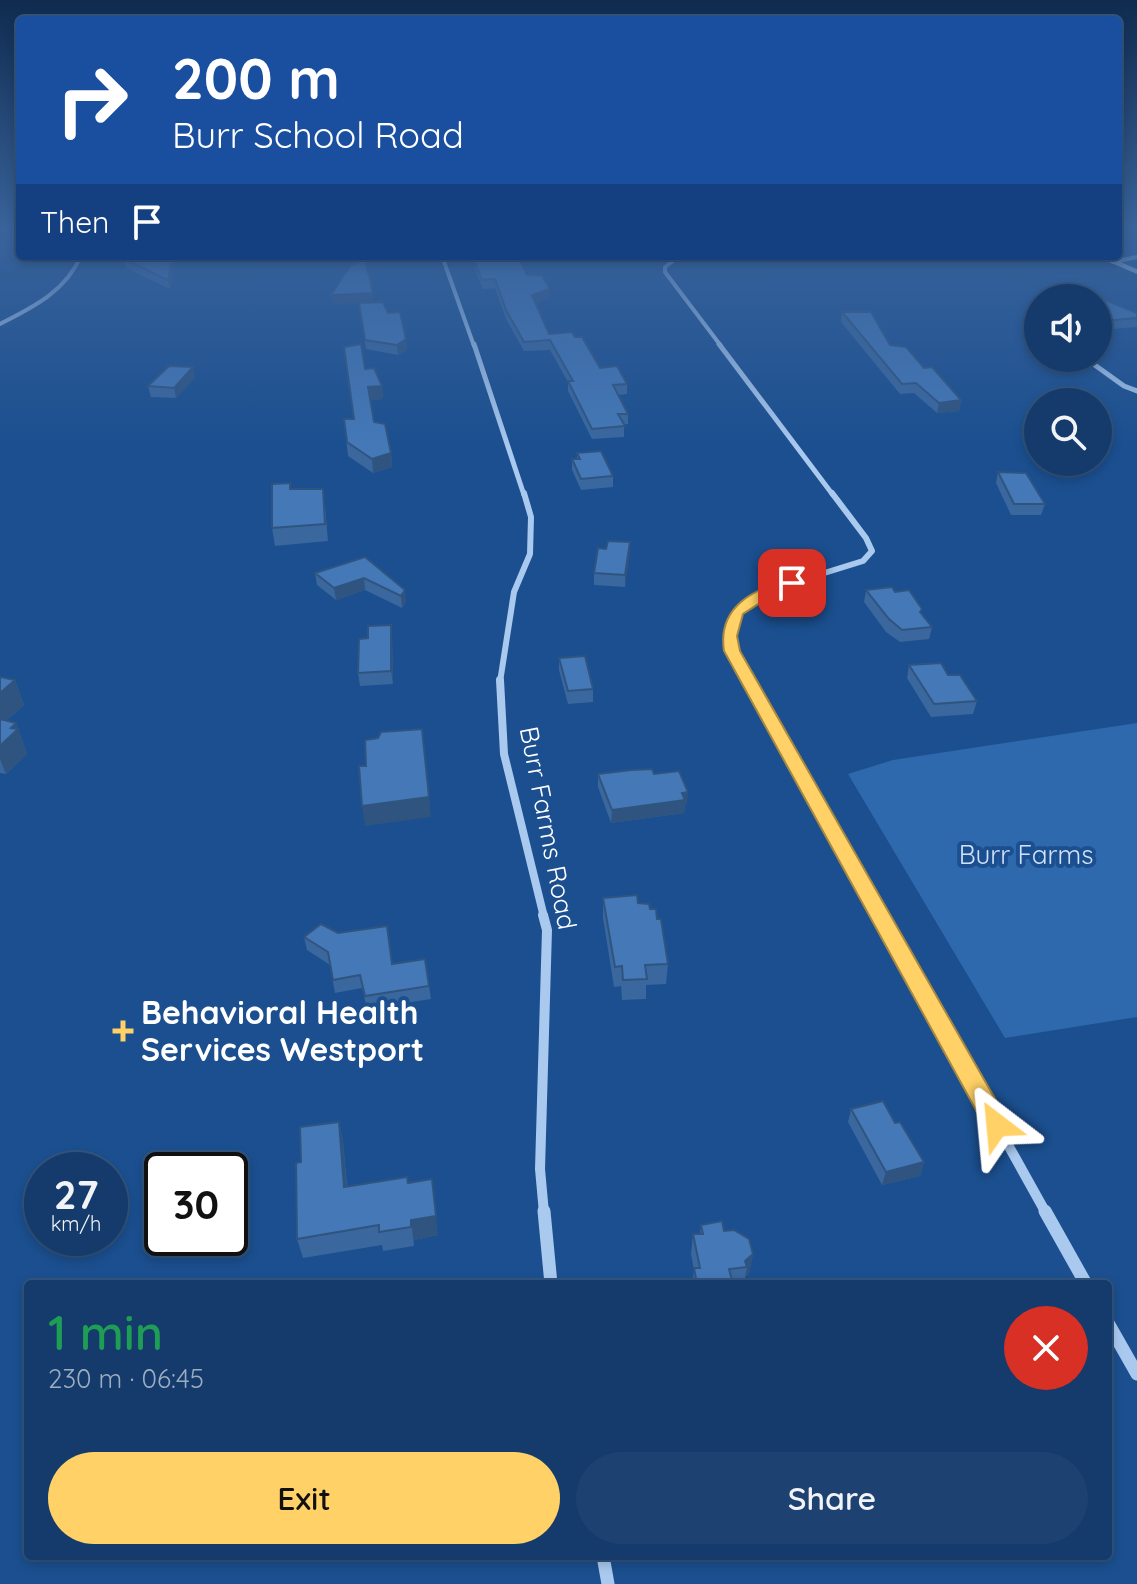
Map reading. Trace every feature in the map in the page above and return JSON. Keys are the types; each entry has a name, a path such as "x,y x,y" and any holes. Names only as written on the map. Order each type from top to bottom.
{"street":[{"path":"0,324 41,301"},
{"name":"Burr Farms Road","path":"458,301 508,440 531,517 530,554 514,592 499,686 504,754 547,930 540,1169 551,1280"},
{"path":"687,301 866,538 872,551 863,561 792,583 743,605 731,621 732,651 1084,1280"},
{"path":"1104,372 1137,391"},
{"path":"1112,1330 1137,1374"},
{"path":"604,1560 608,1584"}],"green space":[{"name":"Burr Farms","path":"1137,723 1137,1017 1005,1038 848,774 893,760"}],"building":[{"path":"503,301 535,301 549,334 572,332 575,337 582,337 600,368 617,366 627,384 613,385 628,414 618,414 625,426 592,429 568,381 573,381 550,340 524,342"},
{"path":"383,302 388,313 400,312 406,339 397,345 365,340 359,303"},
{"path":"1112,303 1137,313 1137,318 1112,320"},
{"path":"842,312 871,312 890,345 906,347 924,368 932,367 961,400 939,403 916,383 902,384"},
{"path":"361,344 365,369 374,368 382,386 368,387 374,422 385,424 391,453 372,459 347,442 344,419 354,419 344,347"},
{"path":"169,366 193,367 174,388 148,386"},
{"path":"601,451 613,476 581,479 572,459 580,459 577,453"},
{"path":"998,472 1024,473 1045,504 1014,504"},
{"path":"290,483 290,489 323,489 325,524 272,528 272,484"},
{"path":"608,541 630,542 625,575 594,573 598,548 606,549"},
{"path":"365,557 405,590 401,596 364,578 334,588 315,573"},
{"path":"892,587 895,592 909,590 932,627 902,630 866,590"},
{"path":"391,625 391,671 358,673 359,639 368,638 368,626"},
{"path":"585,656 593,689 568,691 559,658"},
{"path":"941,663 948,675 960,675 977,701 934,704 909,665"},
{"path":"0,677 15,680 0,693"},
{"path":"0,719 16,723 11,728 18,729 0,746"},
{"path":"422,729 429,797 362,806 359,766 366,766 365,740 378,738 381,732"},
{"path":"652,769 654,774 679,771 688,792 682,793 685,800 612,810 598,774"},
{"path":"637,895 638,903 649,904 650,909 656,909 657,919 661,919 668,964 645,965 647,979 623,980 622,966 615,967 603,898"},
{"path":"321,924 338,933 387,926 392,964 425,959 429,986 365,996 360,975 333,980 328,952 304,937"},
{"path":"883,1101 924,1162 886,1172 851,1109"},
{"path":"339,1122 344,1187 407,1177 408,1183 432,1179 436,1216 411,1220 411,1227 379,1232 379,1225 297,1239 296,1163 301,1162 300,1127"},
{"path":"722,1221 724,1231 734,1230 749,1239 753,1254 745,1261 747,1267 729,1269 732,1280 696,1280 694,1268 700,1268 693,1234 703,1234 701,1225"}],"place":[{"name":"Behavioral Health Services Westport","path":"123,1031"}],"route":[{"path":"792,583 763,594 736,612 729,636 732,651 997,1125"}]}
